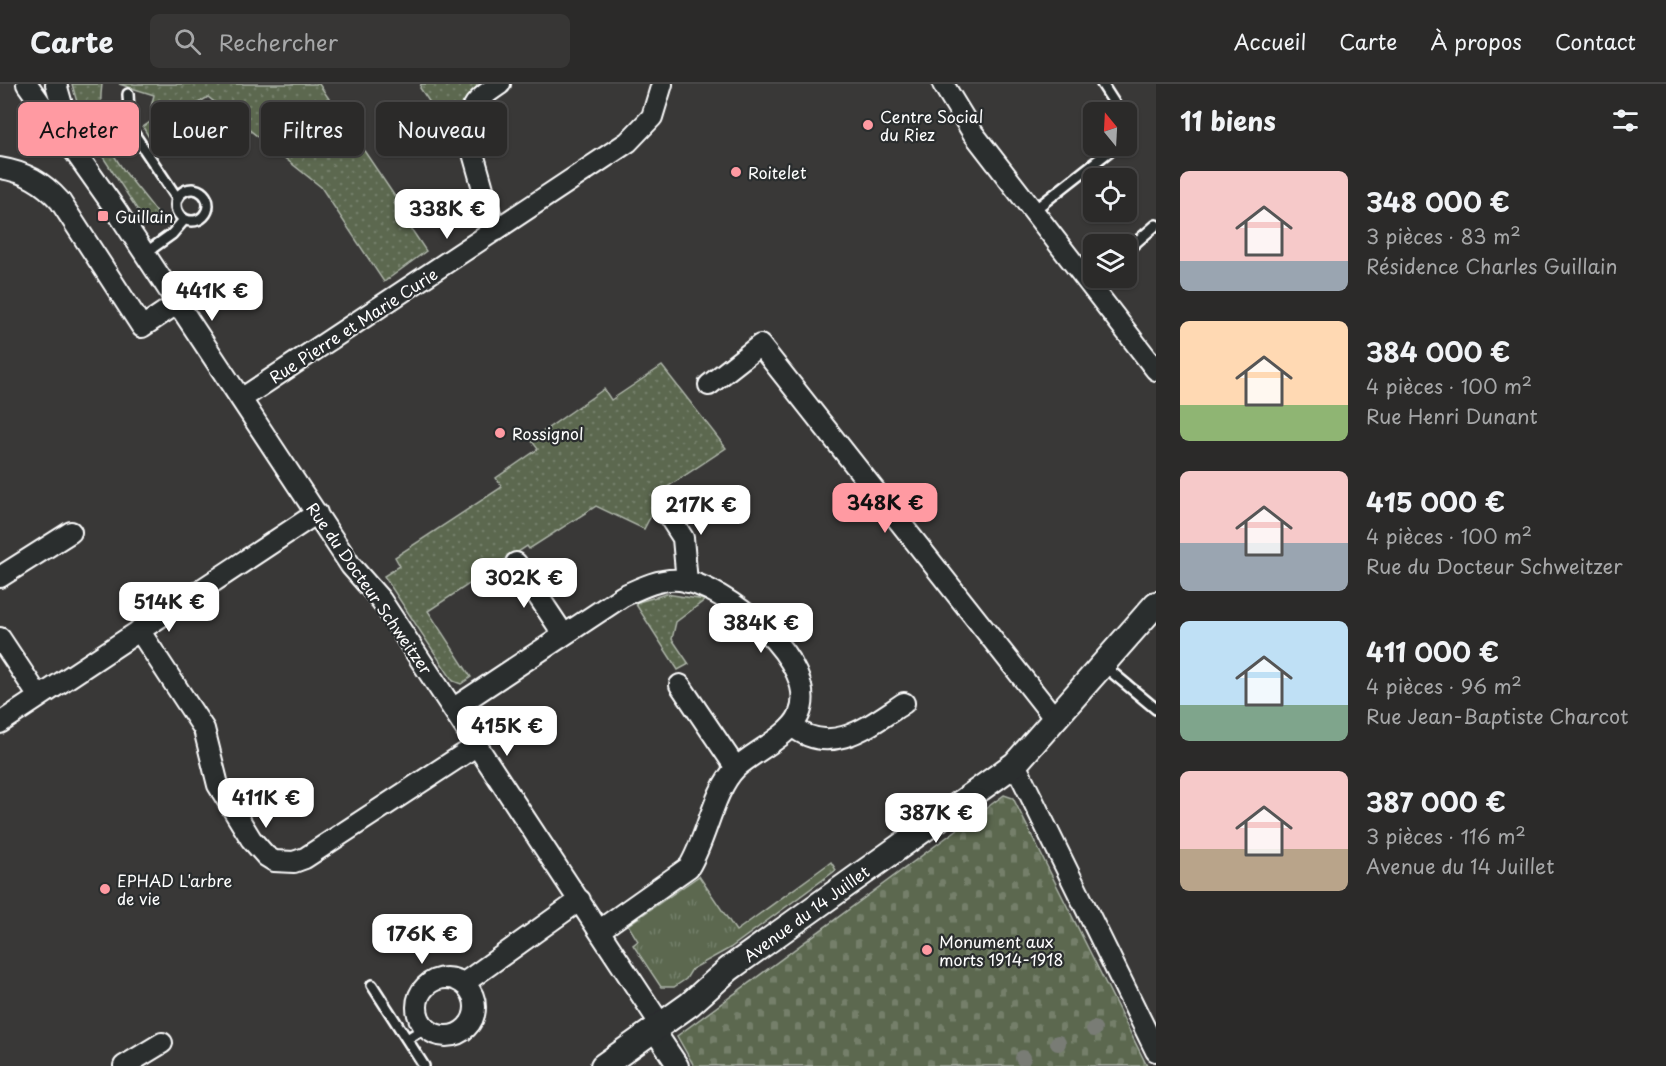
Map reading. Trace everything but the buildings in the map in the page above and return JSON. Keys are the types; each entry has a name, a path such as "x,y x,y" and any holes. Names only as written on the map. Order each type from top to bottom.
{"street":[{"name":"Rue du Docteur Schweitzer","path":"27,84 40,102"},
{"name":"Rue du Docteur Schweitzer","path":"56,84 61,102"},
{"path":"495,231 467,132 468,116 472,106 500,84"},
{"name":"Rue Pierre et Marie Curie","path":"241,399 628,142 652,117 662,84"},
{"path":"943,84 973,133 1033,211 1083,269"},
{"name":"Rue du Docteur Schweitzer","path":"78,156 351,566 381,600 454,708 476,746 600,930 658,1027 678,1066"},
{"path":"0,168 29,175 49,189 60,201 142,327 178,303"},
{"path":"1098,288 1156,370"},
{"path":"710,385 760,345 1055,720"},
{"path":"663,507 683,538 687,582"},
{"path":"0,723 317,513"},
{"path":"0,577 71,532"},
{"path":"516,563 564,635"},
{"path":"454,708 564,635 641,588 667,581 687,582 725,598 756,621 783,652 800,682 802,693 799,715 792,726 736,768 723,787 698,853 689,867 600,930"},
{"name":"Avenue du 14 Juillet","path":"603,1066 658,1027 758,948 1015,764 1156,604"},
{"path":"139,630 204,729 214,777 223,797 258,849 274,861 294,862 305,858 476,746"},
{"path":"0,638 39,697"},
{"path":"680,685 736,768"},
{"path":"792,726 808,736 819,739 852,736 904,703"},
{"path":"1015,764 1156,1051"},
{"path":"464,982 580,900"},
{"path":"445,977 464,982 470,989 476,1008 469,1026 453,1036 443,1036 425,1028 417,1011 417,1001 427,984 445,977"},
{"path":"124,1066 162,1043"}],"lane":[{"path":"1102,84 1114,102"},
{"path":"128,94 130,128 177,198"},
{"path":"1033,211 1103,156"},
{"path":"195,189 207,200 204,216 195,221 184,220 176,211 177,198 184,190 195,189"},
{"path":"144,254 172,234 184,220"},
{"path":"1137,241 1156,225"},
{"path":"1103,665 1156,710"},
{"path":"372,985 424,1066"},
{"path":"407,1038 425,1028"}],"green space":[{"path":"72,84 102,84 101,102 77,102"},
{"path":"119,84 319,84 331,102 261,102 261,139 249,130 249,102 214,102 208,97 200,102 152,102 154,95"},
{"path":"421,84 481,84 467,102 430,102 420,88"},
{"path":"151,121 151,138 150,139 143,127"},
{"path":"364,151 398,201 394,203 426,251 384,282 321,187 282,156 364,156"},
{"path":"102,156 115,156 158,214 146,223"},
{"path":"662,366 726,448 660,492 657,504 644,529 596,506 529,549 527,546 428,611 471,677 461,684 453,681 384,576 400,566 395,557 502,487 496,478 538,449 531,440 604,389 611,400"},
{"path":"666,594 705,600 676,622 672,639 689,664 678,670 635,603"},
{"path":"1004,795 1013,798 1147,1066 694,1066 677,1036"},
{"path":"831,862 836,870 730,948 692,969 686,979 674,987 661,987 633,945 638,941 628,925 699,876 736,931"}],"place":[{"name":"Centre Social du Riez","path":"868,125"},
{"name":"Roitelet","path":"736,172"},
{"name":"Guillain","path":"103,216"},
{"name":"Rossignol","path":"500,433"},
{"name":"EPHAD L'arbre de vie","path":"105,889"},
{"name":"Monument aux morts 1914-1918","path":"927,950"}]}
